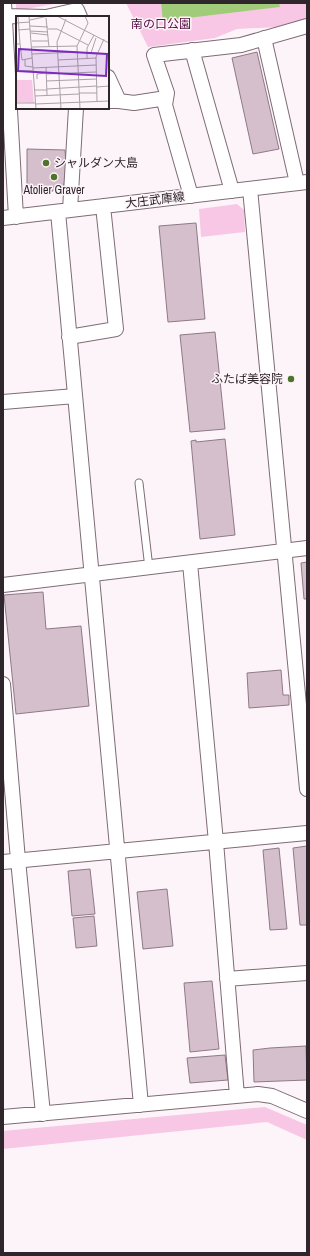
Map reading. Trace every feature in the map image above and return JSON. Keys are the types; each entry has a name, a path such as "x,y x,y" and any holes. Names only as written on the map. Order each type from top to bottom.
{"street":[{"path":"9,218 4,9 46,16 77,10 80,16"},
{"path":"191,196 165,105 167,93 154,55 241,45 307,26"},
{"path":"264,38 302,183"},
{"path":"192,50 232,191"},
{"path":"109,81 114,101 134,103 166,98"},
{"path":"76,109 64,211 69,337 141,1105"},
{"name":"大庄武庫線","path":"9,218 302,183"},
{"path":"250,189 307,789"},
{"path":"69,337 116,329 103,206"},
{"path":"3,402 75,396"},
{"path":"3,585 307,548"},
{"path":"190,562 216,842 237,1096"},
{"path":"3,684 18,860 43,1114"},
{"path":"3,862 307,833"},
{"path":"227,979 307,973"},
{"path":"3,1117 258,1094 272,1096 307,1111"}],"lane":[{"path":"139,483 148,568"}],"green space":[{"path":"16,3 59,3 16,11"},
{"name":"南の口公園","path":"126,3 307,3 307,19 280,27 237,29 215,38 148,47"},
{"path":"237,204 244,210 245,232 201,237 199,209"},
{"path":"265,1107 307,1125 307,1140 267,1122 3,1149 3,1131"}],"shaded area":[{"path":"161,3 279,3 280,7 163,21"}],"building":[{"path":"257,52 279,149 253,154 232,58"},
{"name":"シャルダン大島","path":"27,149 65,150 67,175 63,187 53,187 53,191 45,192 45,189 27,190"},
{"path":"196,223 205,319 168,322 159,226"},
{"path":"215,332 225,429 190,432 180,335"},
{"path":"225,439 235,535 200,539 191,441 196,440 196,442"},
{"path":"307,562 307,599 304,599 301,563"},
{"path":"43,592 46,629 81,626 89,706 16,714 4,595"},
{"path":"281,670 283,695 289,695 289,705 249,708 247,673"},
{"path":"307,846 307,925 300,925 293,848"},
{"path":"279,848 287,929 270,930 263,850"},
{"path":"90,869 95,914 72,916 68,871"},
{"path":"167,889 173,946 143,949 137,892"},
{"path":"94,916 97,946 76,948 73,918"},
{"path":"212,981 219,1049 190,1052 184,983"},
{"path":"306,1046 307,1080 254,1082 253,1050"},
{"path":"225,1055 228,1080 190,1083 187,1058"}],"place":[{"name":"シャルダン大島","path":"46,163"},
{"name":"Atolier Graver","path":"54,177"},
{"name":"ふたば美容院","path":"291,379"}]}
